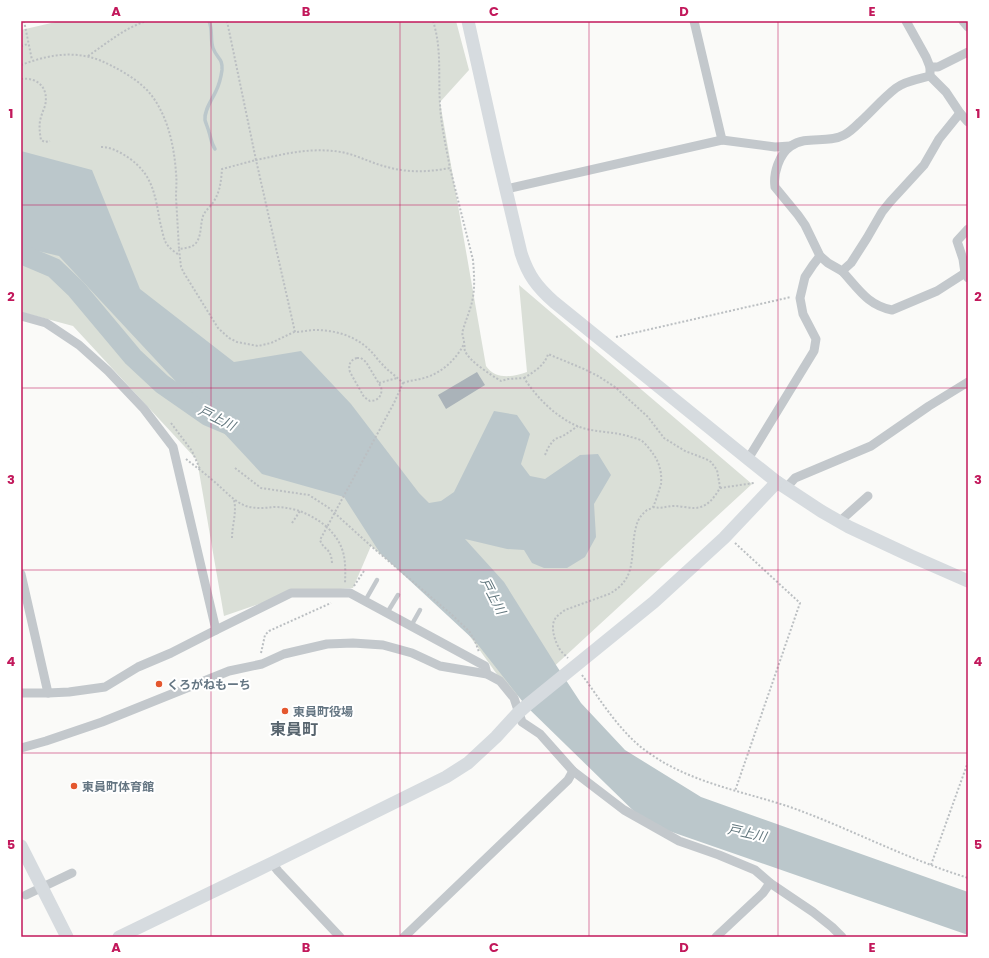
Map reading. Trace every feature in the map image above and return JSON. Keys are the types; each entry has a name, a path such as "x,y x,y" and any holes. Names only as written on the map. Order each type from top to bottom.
{"street":[{"path":"468,21 521,253 533,280 539,288 748,459 782,485 840,522 968,581"},
{"path":"694,21 722,140"},
{"path":"906,21 926,56 930,72 968,122"},
{"path":"963,21 968,27"},
{"path":"968,52 896,88 846,134 832,139 805,140 790,146 784,153 776,171 774,182 775,187 805,225 820,256 828,263 842,271 870,301 886,309 892,310 966,275 963,258 957,241 968,229"},
{"path":"842,271 851,263 882,212 924,165 939,139 960,113"},
{"path":"506,189 722,140 775,147 790,146"},
{"path":"748,459 814,351 816,340 803,314 800,298 805,277 820,256"},
{"path":"21,316 46,323 79,345 108,371 144,409 173,447 216,630"},
{"path":"119,937 446,777 468,763 522,710 654,602 782,485 871,446 929,406 968,382"},
{"path":"840,522 868,496"},
{"path":"21,574 48,693"},
{"path":"21,693 69,692 105,686 138,667 171,653 291,593 350,593 411,626 486,670 500,681 522,710 522,722 540,734 573,771 624,810 679,841 755,870 770,883 813,912 842,937"},
{"path":"21,748 102,722 229,671 262,664 284,654 327,644 353,643 383,645 412,653 440,666 486,670"},
{"path":"404,937 568,780 573,771"},
{"path":"21,846 67,937"},
{"path":"272,863 340,937"},
{"path":"26,895 72,873"},
{"path":"716,937 763,893 770,883"}],"lane":[{"path":"365,601 376,580"},
{"path":"387,613 398,595"},
{"path":"411,626 420,610"}],"path":[{"path":"24,21 32,60"},
{"path":"88,56 118,35 147,21"},
{"path":"227,21 256,160 295,332"},
{"path":"433,21 439,47 441,120 450,168 473,260 474,270 473,298 470,312 462,332 465,350 468,356 483,370 501,381 524,378 535,372 544,362 548,354 584,369 615,387 636,405 648,417 664,438 685,451 711,462 717,470 720,480 720,488 712,500 705,505 695,508 670,506 660,509 653,507"},
{"path":"21,46 28,44"},
{"path":"21,65 32,60 56,55 71,54 88,56 102,60 121,70 146,90 159,108 170,135 174,151 179,255 181,267 218,328 229,338 237,342 258,346 272,343 295,332 317,330 340,333 349,336 366,346 382,364 403,382 428,377 436,373 457,355 465,343"},
{"path":"21,79 27,78 37,81 45,92 45,106 39,128 41,140 45,142 50,141"},
{"path":"101,147 115,150 124,155 133,161 146,174 154,191 166,244 179,255"},
{"path":"179,249 191,247 198,238 203,216 212,204 220,188 222,169 256,160 313,150 341,152 402,171 427,171 450,168"},
{"path":"604,342 612,338 788,297 800,298"},
{"path":"357,358 363,359 379,383 382,389 379,398 373,401 367,400 350,372 349,366 352,360 357,358"},
{"path":"379,383 397,378"},
{"path":"524,378 548,407 563,418 586,429 623,434 642,441 657,460 661,477 659,492 653,507 641,515 637,524 634,534 632,564 627,579 616,591 565,610 559,614 553,627 560,649 573,668 636,744 660,760 687,775 790,807 931,866 968,878"},
{"path":"332,563 330,552 321,544 320,540 394,403 403,382"},
{"path":"171,423 192,451 200,470"},
{"path":"545,455 555,439 563,436 578,426"},
{"path":"174,450 242,504 255,508 292,508 314,517 327,527"},
{"path":"235,468 262,488 309,496 329,508 451,614 465,628 475,641 486,670"},
{"path":"720,488 754,483"},
{"path":"232,538 236,515 234,499"},
{"path":"292,523 300,511"},
{"path":"727,535 800,603 735,791"},
{"path":"353,588 364,571"},
{"path":"931,866 968,762"}],"shaded area":[{"path":"60,21 456,21 469,70 440,102 486,366 494,374 505,376 527,372 519,285 752,484 548,672 514,698 461,624 371,546 353,588 291,593 224,616 197,460 73,326 21,312 21,30"}],"water":[{"path":"21,151 92,170 140,289 234,362 301,351 351,404 419,493 429,503 441,501 454,492 494,411 517,415 530,434 521,464 530,476 545,479 580,455 598,454 611,475 594,504 596,537 585,557 567,568 544,568 532,563 524,550 507,549 465,539 504,582 581,703 625,750 701,797 968,892 968,935 646,823 526,706 475,641 380,553 344,497 262,474 59,256 21,247"}],"building":[{"path":"477,372 485,385 446,409 438,395"}],"waterway":[{"path":"209,21 213,48 221,61 222,66 219,84 205,116 205,122 215,149"},
{"name":"戸上川","path":"21,254 54,268 76,289 133,357 162,384 208,416 234,427"}],"place":[{"name":"くろがねもーち","path":"159,684"},
{"name":"東員町役場","path":"285,711"},
{"name":"東員町体育館","path":"74,786"}],"district":[{"name":"東員町","path":"294,729"}]}
